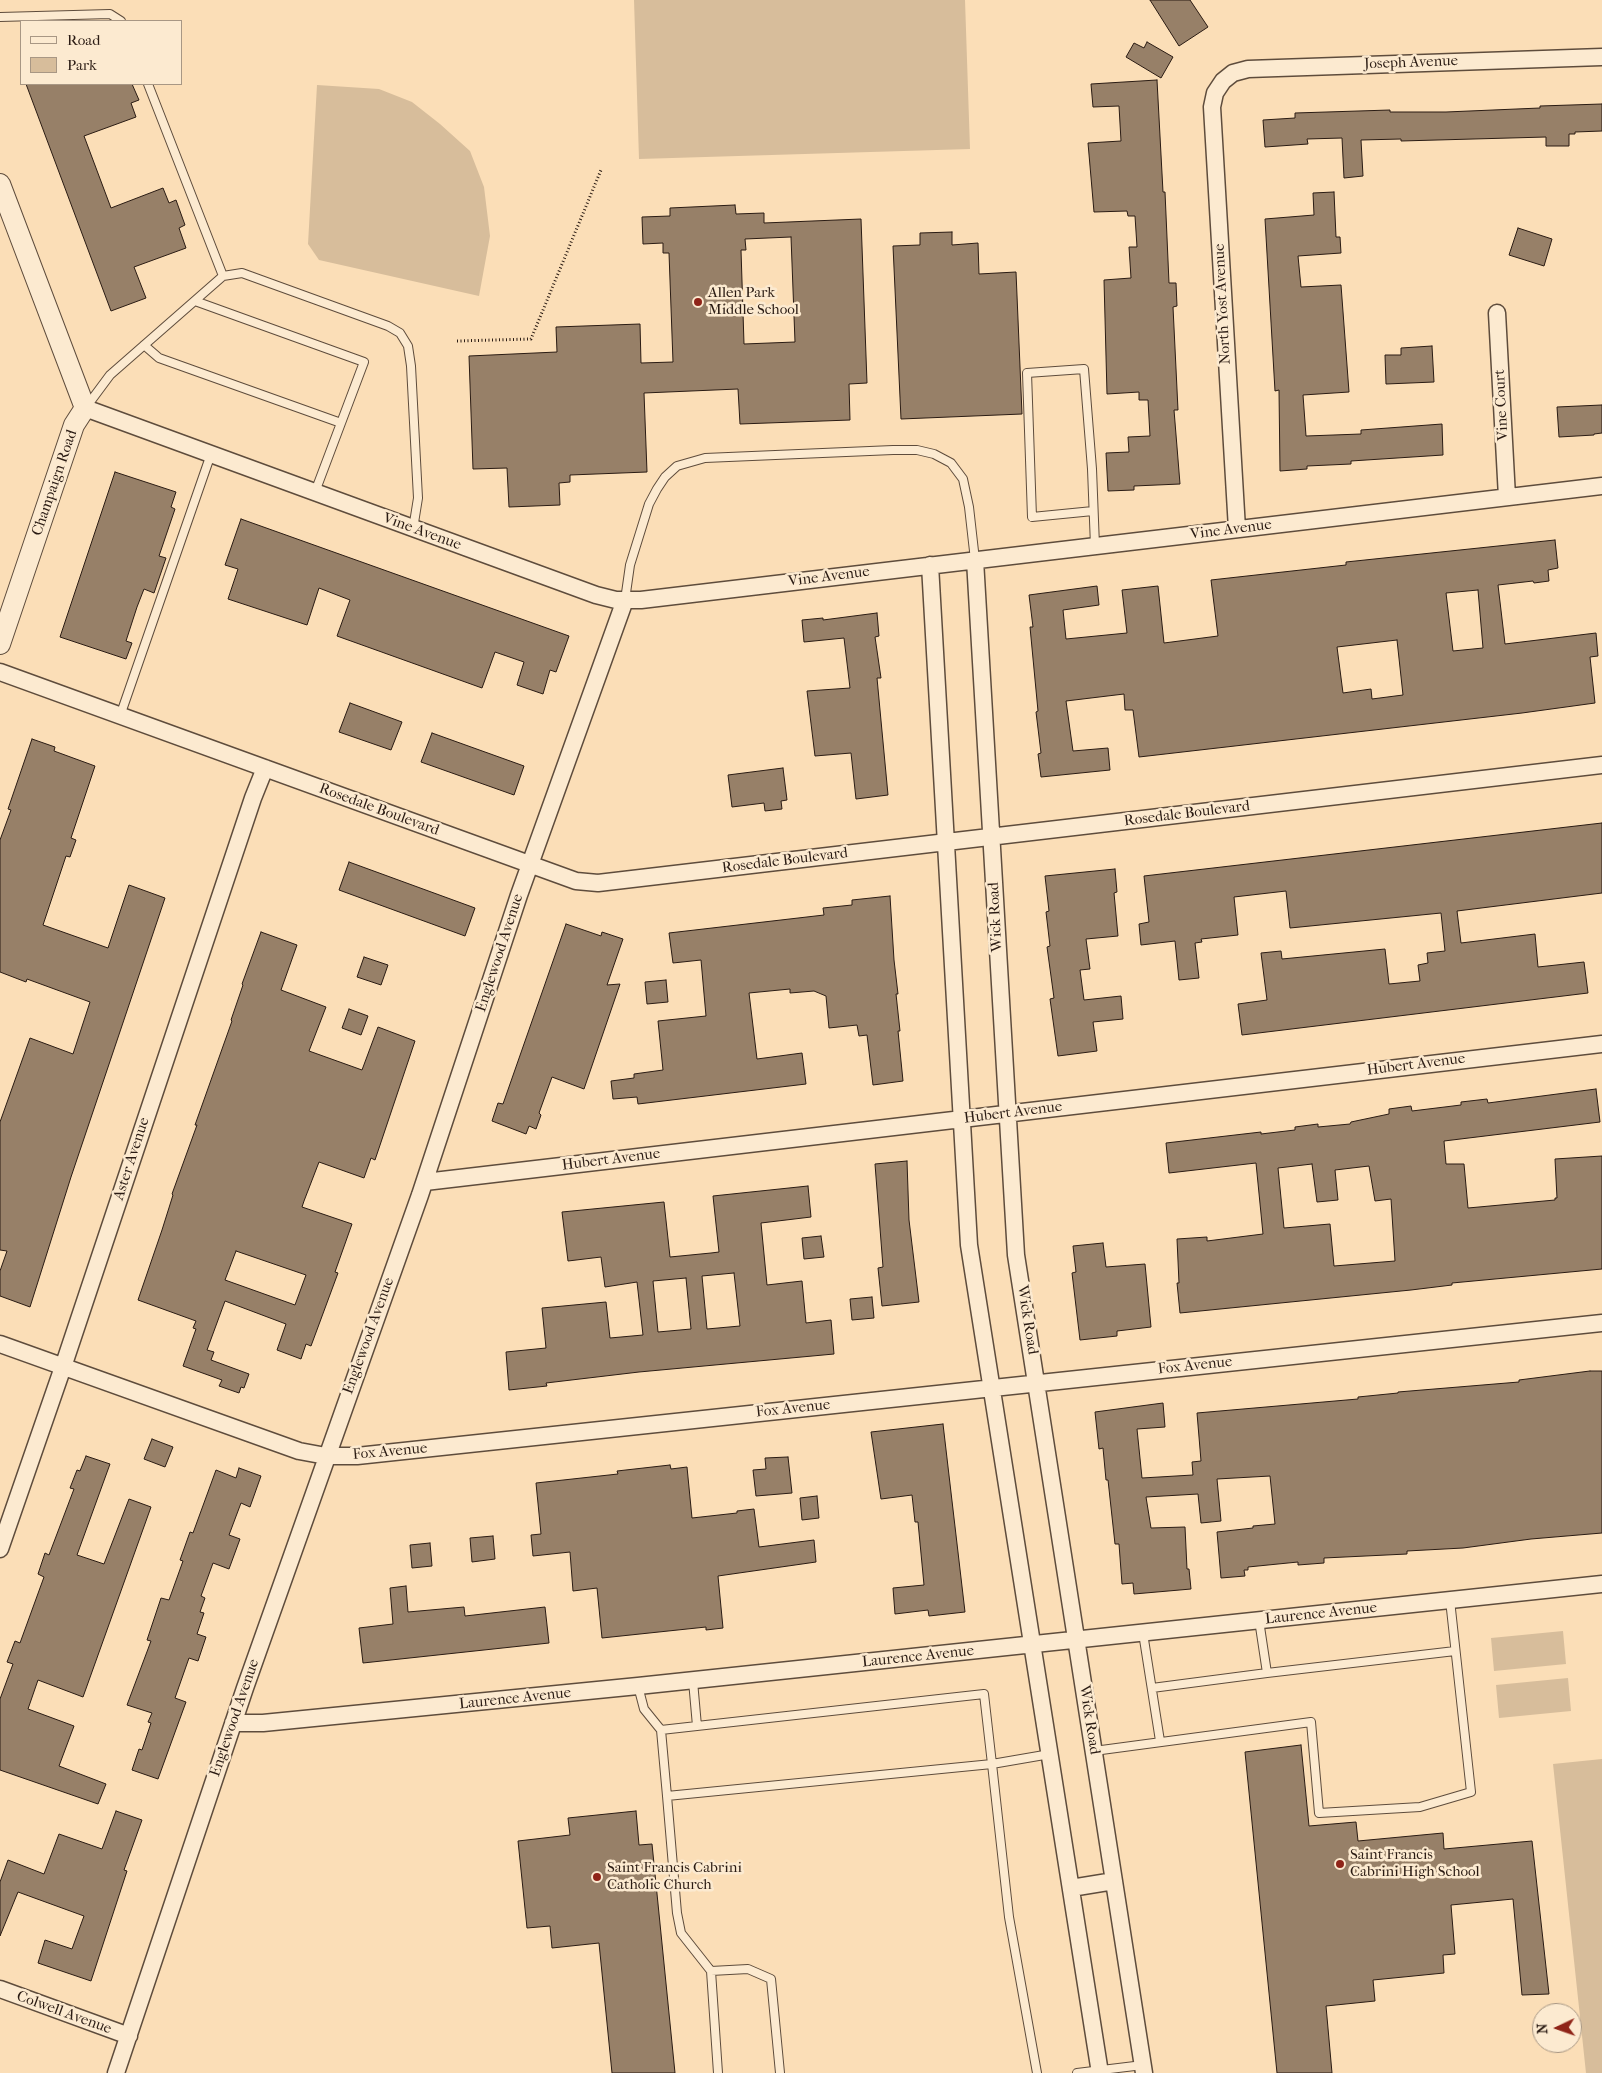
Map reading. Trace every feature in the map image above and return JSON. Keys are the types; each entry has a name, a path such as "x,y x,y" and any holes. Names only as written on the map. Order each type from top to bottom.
{"street":[{"name":"Joseph Avenue","path":"1223,81 1233,73 1248,69 1602,57"},
{"name":"North Yost Avenue","path":"1223,81 1215,93 1212,108 1237,529"},
{"path":"1,190 85,408"},
{"name":"Vine Court","path":"1497,313 1507,497"},
{"name":"Vine Avenue","path":"85,408 596,596 625,600 930,566 1602,486"},
{"name":"Champaign Road","path":"0,644 74,425 85,408"},
{"name":"Wick Road","path":"975,560 1016,1255 1144,2069"},
{"path":"930,566 970,1245 1100,2071"},
{"name":"Englewood Avenue","path":"116,2073 233,1723 326,1456 425,1182 519,894 625,600"},
{"name":"Rosedale Boulevard","path":"0,672 576,881 598,883 1602,765"},
{"name":"Aster Avenue","path":"0,1549 63,1367 253,798 265,768"},
{"name":"Hubert Avenue","path":"425,1182 1602,1044"},
{"name":"Fox Avenue","path":"0,1344 299,1451 326,1456 367,1455 1602,1323"},
{"name":"Laurence Avenue","path":"233,1723 263,1723 693,1681 1602,1584"},
{"path":"1072,1888 1114,1881"},
{"name":"Colwell Avenue","path":"0,1989 129,2036"}],"lane":[{"path":"0,18 110,14 119,20"},
{"path":"148,85 223,276"},
{"path":"85,408 110,375 223,276 242,273 388,326 400,333 408,346 411,366 418,498 413,529"},
{"path":"195,301 364,362 315,492"},
{"path":"144,345 159,358 341,423"},
{"path":"1093,511 1032,517 1027,372 1084,370 1093,511 1095,546"},
{"path":"625,600 630,566 649,504 656,489 665,477 678,466 705,458 893,450 917,450 934,454 951,463 963,479 969,507 975,560"},
{"path":"120,716 211,454"},
{"path":"1094,1750 1311,1722 1319,1813 1420,1807 1471,1792 1450,1600"},
{"path":"1259,1620 1267,1673"},
{"path":"1144,1632 1160,1741"},
{"path":"1152,1688 1456,1651"},
{"path":"693,1681 697,1726"},
{"path":"638,1686 644,1709 661,1730 677,1913 682,1933 711,1972 718,2073"},
{"path":"661,1730 984,1694 1009,1917 1038,2073"},
{"path":"666,1796 992,1764 1050,1754"},
{"path":"711,1972 748,1968 771,1979 780,2073"},
{"path":"1077,2073 1144,2069"}],"path":[{"path":"457,341 531,338 602,170"}],"green space":[{"path":"634,0 965,0 970,149 639,159"},
{"path":"317,85 379,89 412,102 470,151 484,187 490,236 479,296 319,260 308,244"},
{"path":"1563,1631 1566,1664 1494,1671 1491,1638"},
{"path":"1568,1678 1571,1711 1499,1718 1496,1685"},
{"path":"1602,1759 1602,2073 1586,2073 1582,2036 1582,2003 1579,2003 1553,1764"}],"building":[{"path":"1150,0 1190,0 1208,27 1179,46"},
{"path":"1147,42 1173,57 1161,78 1126,57 1134,43 1144,48"},
{"path":"1157,80 1169,283 1176,283 1177,306 1173,307 1178,410 1174,410 1180,484 1134,486 1134,490 1108,491 1106,453 1129,452 1128,437 1150,436 1148,400 1139,400 1139,392 1107,394 1104,280 1131,278 1129,247 1137,247 1135,216 1128,216 1127,211 1094,212 1088,143 1121,141 1119,106 1093,107 1091,84"},
{"path":"26,85 132,85 139,100 131,103 136,117 84,136 111,208 163,188 169,203 176,200 185,225 179,228 186,248 134,267 146,298 111,311"},
{"path":"1602,104 1602,131 1569,134 1569,146 1546,146 1546,137 1401,141 1401,139 1361,140 1363,176 1344,178 1342,138 1307,139 1308,144 1265,147 1263,120 1295,118 1295,113 1390,110 1390,112 1446,112"},
{"path":"1334,192 1336,237 1340,237 1341,253 1298,256 1301,287 1341,285 1349,392 1303,395 1306,436 1361,434 1361,430 1442,424 1443,455 1351,461 1351,464 1307,466 1307,469 1280,471 1279,390 1275,391 1265,219 1314,215 1313,193"},
{"path":"735,205 736,214 764,213 764,223 861,219 867,383 849,384 850,420 740,424 738,389 644,393 647,472 570,475 570,482 559,483 560,505 509,507 507,468 473,469 469,356 557,352 556,327 640,324 641,363 673,362 669,253 663,253 663,243 643,244 642,217 670,216 670,208","holes":["791,237 795,342 744,344 741,250 746,250 745,239"]},
{"path":"1518,228 1552,239 1544,266 1509,255"},
{"path":"952,232 952,245 978,243 979,274 1016,272 1022,414 901,419 893,246 920,245 920,233"},
{"path":"1432,346 1434,382 1386,384 1385,355 1401,355 1401,348"},
{"path":"1602,405 1602,433 1559,437 1557,407"},
{"path":"115,472 176,492 171,507 175,509 159,556 166,558 154,593 144,589 126,641 132,643 126,659 60,637"},
{"path":"241,519 569,636 556,672 550,670 543,694 517,685 524,662 495,652 482,688 337,636 350,600 319,588 307,625 228,599 238,569 225,565"},
{"path":"1555,540 1558,568 1548,570 1549,581 1498,585 1505,644 1596,633 1598,656 1590,657 1595,703 1139,757 1133,710 1125,710 1124,694 1066,701 1073,751 1108,748 1110,770 1041,777 1038,754 1041,753 1036,712 1038,711 1030,627 1033,627 1029,595 1097,586 1099,605 1063,610 1066,639 1127,633 1122,590 1158,586 1164,643 1218,636 1211,580 1346,565 1346,562","holes":["1478,590 1483,648 1453,651 1446,593","1397,640 1403,695 1372,699 1371,689 1343,693 1337,647"]},
{"path":"877,613 879,636 875,637 881,678 877,678 888,795 856,799 851,753 815,756 807,691 850,688 844,638 804,642 802,620 823,618 823,620"},
{"path":"350,703 402,722 391,750 339,732"},
{"path":"432,733 524,766 514,795 421,762"},
{"path":"32,739 55,747 54,751 95,766 71,838 76,840 70,857 66,856 43,925 108,948 129,885 165,898 71,1177 30,1307 0,1296 0,1271 7,1251 0,1250 0,1122 30,1038 73,1054 90,1002 27,979 26,982 0,972 0,840 11,810 8,809"},
{"path":"783,768 787,800 781,801 782,809 765,811 764,803 732,807 728,775"},
{"path":"1602,823 1602,893 1457,911 1461,943 1535,934 1538,967 1584,962 1588,993 1242,1035 1238,1004 1267,1000 1261,953 1281,951 1282,959 1385,949 1389,984 1420,981 1418,965 1428,963 1427,953 1445,951 1441,913 1290,928 1286,891 1234,897 1238,935 1201,939 1202,942 1195,943 1199,978 1179,980 1175,941 1141,945 1139,924 1149,922 1144,876"},
{"path":"349,862 475,908 465,936 339,890"},
{"path":"1115,869 1117,892 1114,893 1118,936 1086,939 1090,969 1080,970 1084,1000 1121,996 1123,1019 1093,1022 1097,1051 1058,1056 1050,999 1054,998 1047,947 1050,946 1046,912 1049,911 1045,876"},
{"path":"890,896 903,1081 873,1085 867,1035 859,1036 857,1025 829,1028 826,996 814,991 790,993 790,989 749,993 757,1059 802,1053 806,1084 638,1104 637,1097 613,1099 611,1081 634,1078 634,1074 663,1070 658,1021 706,1016 701,960 673,963 669,933 824,915 823,908 852,905 852,900"},
{"path":"566,924 601,936 602,932 623,939 607,985 620,984 584,1089 552,1077 539,1113 541,1115 536,1129 529,1126 526,1134 492,1121 498,1103 503,1104"},
{"path":"261,932 297,945 281,990 326,1007 309,1051 362,1070 378,1027 415,1041 375,1160 371,1158 364,1178 319,1162 304,1201 302,1207 352,1224 335,1272 338,1273 311,1346 306,1344 301,1359 277,1350 286,1324 225,1301 207,1350 214,1352 211,1360 249,1374 244,1388 241,1387 239,1393 219,1386 222,1380 183,1366 196,1329 193,1328 196,1321 138,1300 172,1194 197,1125 195,1125 232,1021 242,984","holes":["236,1251 306,1275 295,1305 225,1280"]},
{"path":"364,957 388,965 381,985 357,977"},
{"path":"666,980 668,1002 647,1004 645,982"},
{"path":"349,1009 368,1016 361,1035 342,1028"},
{"path":"1596,1089 1600,1122 1444,1141 1446,1164 1464,1164 1468,1208 1555,1200 1557,1198 1555,1159 1602,1156 1602,1269 1452,1283 1452,1285 1411,1290 1180,1313 1177,1283 1179,1283 1177,1239 1207,1237 1207,1241 1263,1234 1256,1163 1169,1173 1166,1143 1295,1130 1295,1127 1318,1124 1318,1127 1350,1124 1351,1122 1389,1114 1389,1109 1411,1106 1412,1111 1461,1105 1461,1102 1487,1099 1488,1103","holes":["1312,1164 1317,1202 1338,1200 1335,1170 1369,1166 1375,1201 1391,1199 1395,1261 1334,1266 1330,1224 1284,1228 1278,1168"]},
{"path":"907,1161 909,1220 919,1302 882,1306 878,1268 883,1267 875,1164"},
{"path":"808,1186 811,1217 761,1223 767,1285 802,1281 806,1323 831,1320 834,1354 639,1372 546,1383 547,1386 509,1390 506,1352 546,1348 542,1308 606,1302 610,1338 643,1335 637,1282 605,1287 601,1257 568,1261 562,1212 664,1202 670,1257 711,1253 719,1252 713,1196","holes":["734,1273 740,1326 707,1329 702,1276","686,1278 691,1329 658,1332 653,1281"]},
{"path":"821,1236 824,1257 804,1259 802,1238"},
{"path":"1103,1243 1106,1267 1145,1264 1151,1327 1117,1331 1117,1336 1080,1340 1072,1273 1076,1272 1073,1246"},
{"path":"872,1297 874,1318 852,1320 850,1299"},
{"path":"1602,1371 1602,1533 1531,1539 1463,1548 1407,1551 1407,1554 1324,1558 1324,1563 1298,1565 1298,1562 1248,1567 1248,1570 1244,1570 1245,1576 1221,1578 1217,1532 1275,1524 1270,1476 1217,1479 1221,1521 1201,1523 1198,1494 1146,1497 1151,1528 1185,1527 1187,1569 1189,1569 1191,1589 1134,1594 1133,1583 1122,1584 1119,1544 1115,1544 1108,1480 1106,1480 1103,1448 1099,1449 1095,1412 1163,1403 1165,1427 1137,1429 1142,1478 1193,1475 1192,1462 1201,1461 1197,1413 1358,1399 1358,1397 1398,1392 1519,1382 1519,1380"},
{"path":"943,1424 965,1612 929,1616 928,1610 895,1614 893,1588 924,1585 918,1522 915,1522 912,1495 881,1499 871,1432"},
{"path":"152,1439 173,1447 165,1467 144,1459"},
{"path":"86,1456 110,1464 77,1555 104,1564 129,1499 151,1507 83,1697 38,1680 28,1709 74,1726 59,1766 106,1784 98,1804 0,1770 0,1699 13,1664 7,1662 15,1641 20,1643 44,1577 38,1574 45,1553 49,1555 74,1489 70,1488 77,1470 80,1471"},
{"path":"788,1457 792,1493 756,1496 753,1470 766,1469 765,1458"},
{"path":"670,1465 671,1469 687,1467 692,1518 737,1513 737,1511 754,1509 759,1547 814,1540 816,1562 718,1576 723,1628 706,1630 706,1627 602,1638 597,1588 573,1591 570,1552 533,1556 531,1535 541,1534 536,1483 618,1474 617,1471"},
{"path":"239,1468 261,1476 250,1507 241,1503 229,1535 240,1539 229,1569 213,1563 201,1596 205,1598 200,1612 204,1613 197,1634 206,1637 198,1661 189,1658 175,1698 186,1702 158,1779 132,1770 139,1749 142,1750 151,1723 148,1722 152,1713 127,1705 151,1641 147,1640 161,1598 169,1600 183,1561 180,1560 190,1532 193,1533 216,1470 236,1478"},
{"path":"817,1496 819,1518 802,1520 800,1498"},
{"path":"493,1536 495,1559 472,1562 470,1538"},
{"path":"430,1543 432,1566 412,1568 410,1545"},
{"path":"406,1586 408,1612 464,1607 465,1616 545,1607 549,1643 363,1663 359,1628 393,1624 390,1588"},
{"path":"1301,1745 1309,1826 1356,1822 1358,1841 1443,1833 1444,1849 1532,1841 1549,1994 1522,1995 1513,1899 1451,1905 1455,1954 1443,1955 1444,1973 1373,1980 1375,2001 1326,2006 1332,2073 1277,2073 1245,1752"},
{"path":"116,1811 142,1820 124,1870 127,1871 91,1981 38,1963 45,1940 72,1949 84,1916 18,1892 0,1936 0,1882 8,1860 44,1874 59,1834 102,1849"},
{"path":"636,1811 639,1845 652,1844 675,2073 612,2073 599,1943 552,1948 550,1926 527,1928 518,1841 570,1835 568,1818"}],"place":[{"name":"Allen Park Middle School","path":"698,302"},
{"name":"Saint Francis Cabrini High School","path":"1340,1864"},
{"name":"Saint Francis Cabrini Catholic Church","path":"597,1877"}]}
